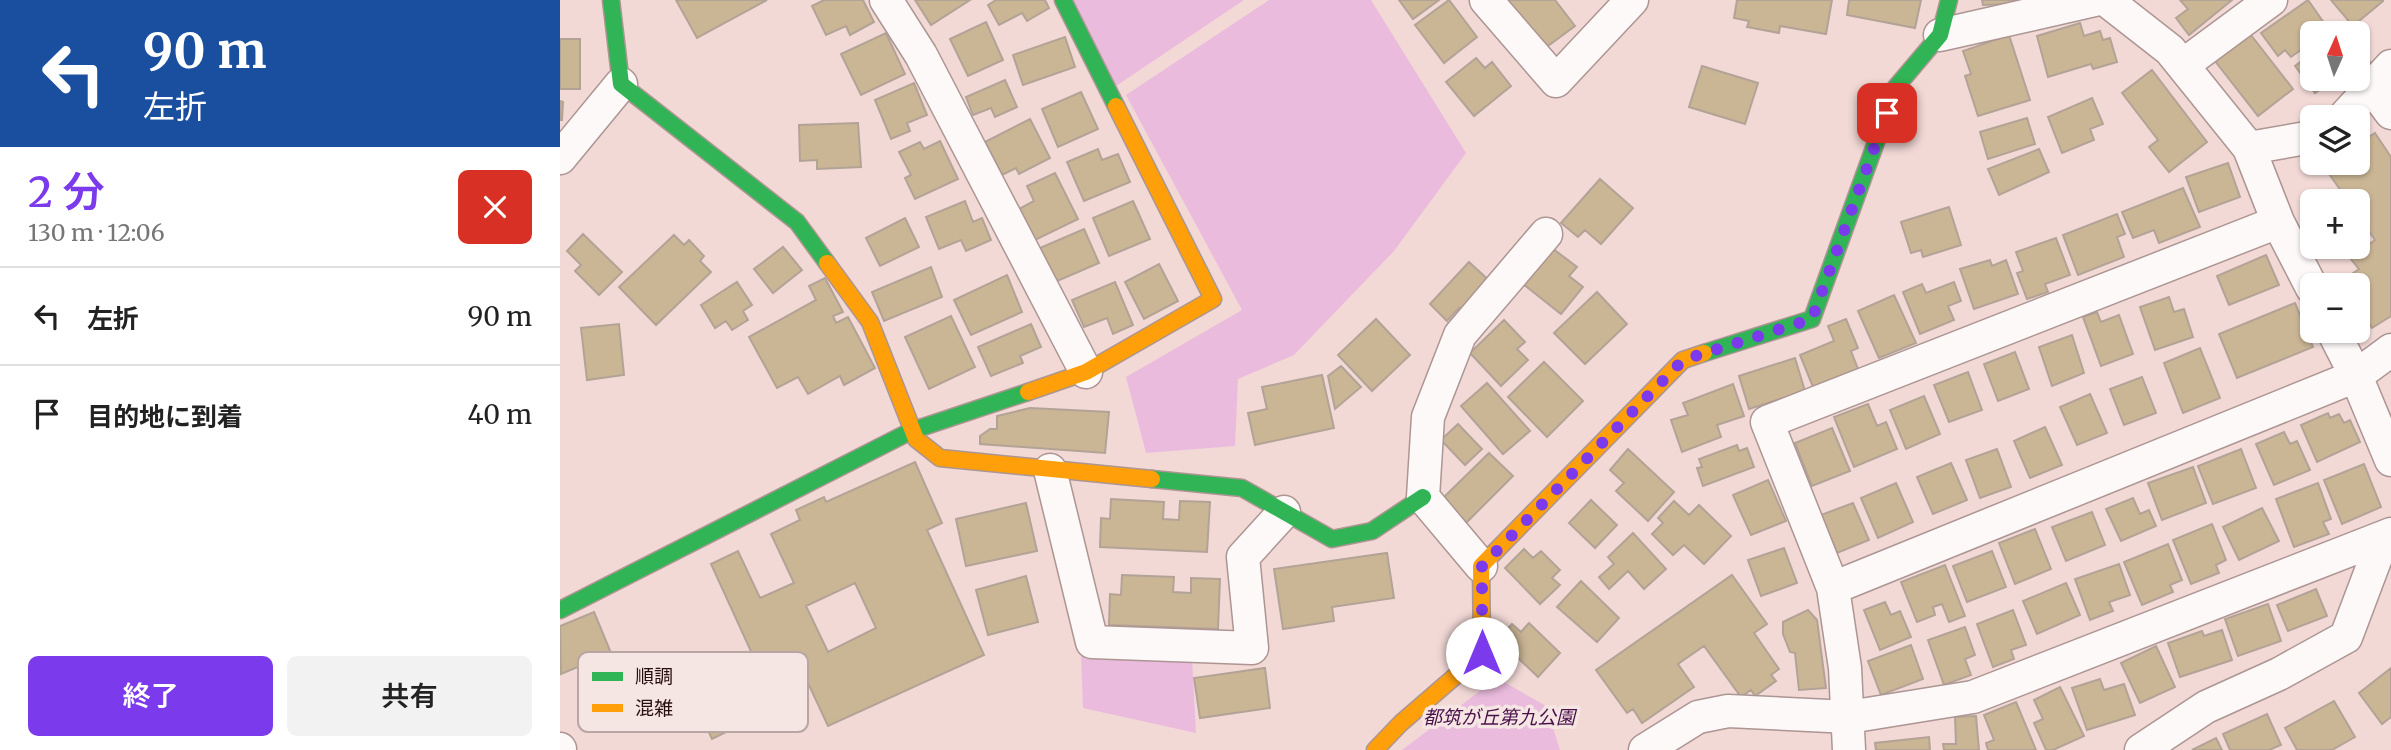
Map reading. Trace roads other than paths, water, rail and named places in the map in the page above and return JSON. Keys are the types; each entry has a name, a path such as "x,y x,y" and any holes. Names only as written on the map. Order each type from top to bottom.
{"street":[{"path":"611,0 621,84 797,222 870,321 911,431 916,439 940,458 1242,488 1332,538 1372,531 1423,497"},
{"path":"886,0 921,55 1086,372"},
{"path":"560,610 911,431 1086,372 1213,299 1063,0"},
{"path":"1486,0 1556,81 1632,0"},
{"path":"1482,566 1683,360 1812,319 1896,87 1940,35 1949,0"},
{"path":"1940,35 2095,0"},
{"path":"2106,0 2170,50 2249,148 2278,222 2304,273"},
{"path":"2183,65 2271,0"},
{"path":"560,158 621,84"},
{"path":"2362,105 2385,89"},
{"path":"2249,148 2300,139"},
{"path":"1849,750 1849,717 1833,588 1767,422 2278,222"},
{"path":"1375,750 1401,723 1482,653 1482,566 1423,497 1428,418 1460,335 1546,234"},
{"path":"2339,343 2391,460"},
{"path":"1833,588 2356,376 2391,350"},
{"path":"1050,470 1092,642 1252,648 1243,557 1284,512"},
{"path":"1645,750 1698,718 1728,711 1849,717 1973,697 2387,537"},
{"path":"2141,750 2207,707 2279,674 2346,637 2387,537"}],"park label":[{"name":"都筑が丘第九公園","path":"1499,717"}]}
